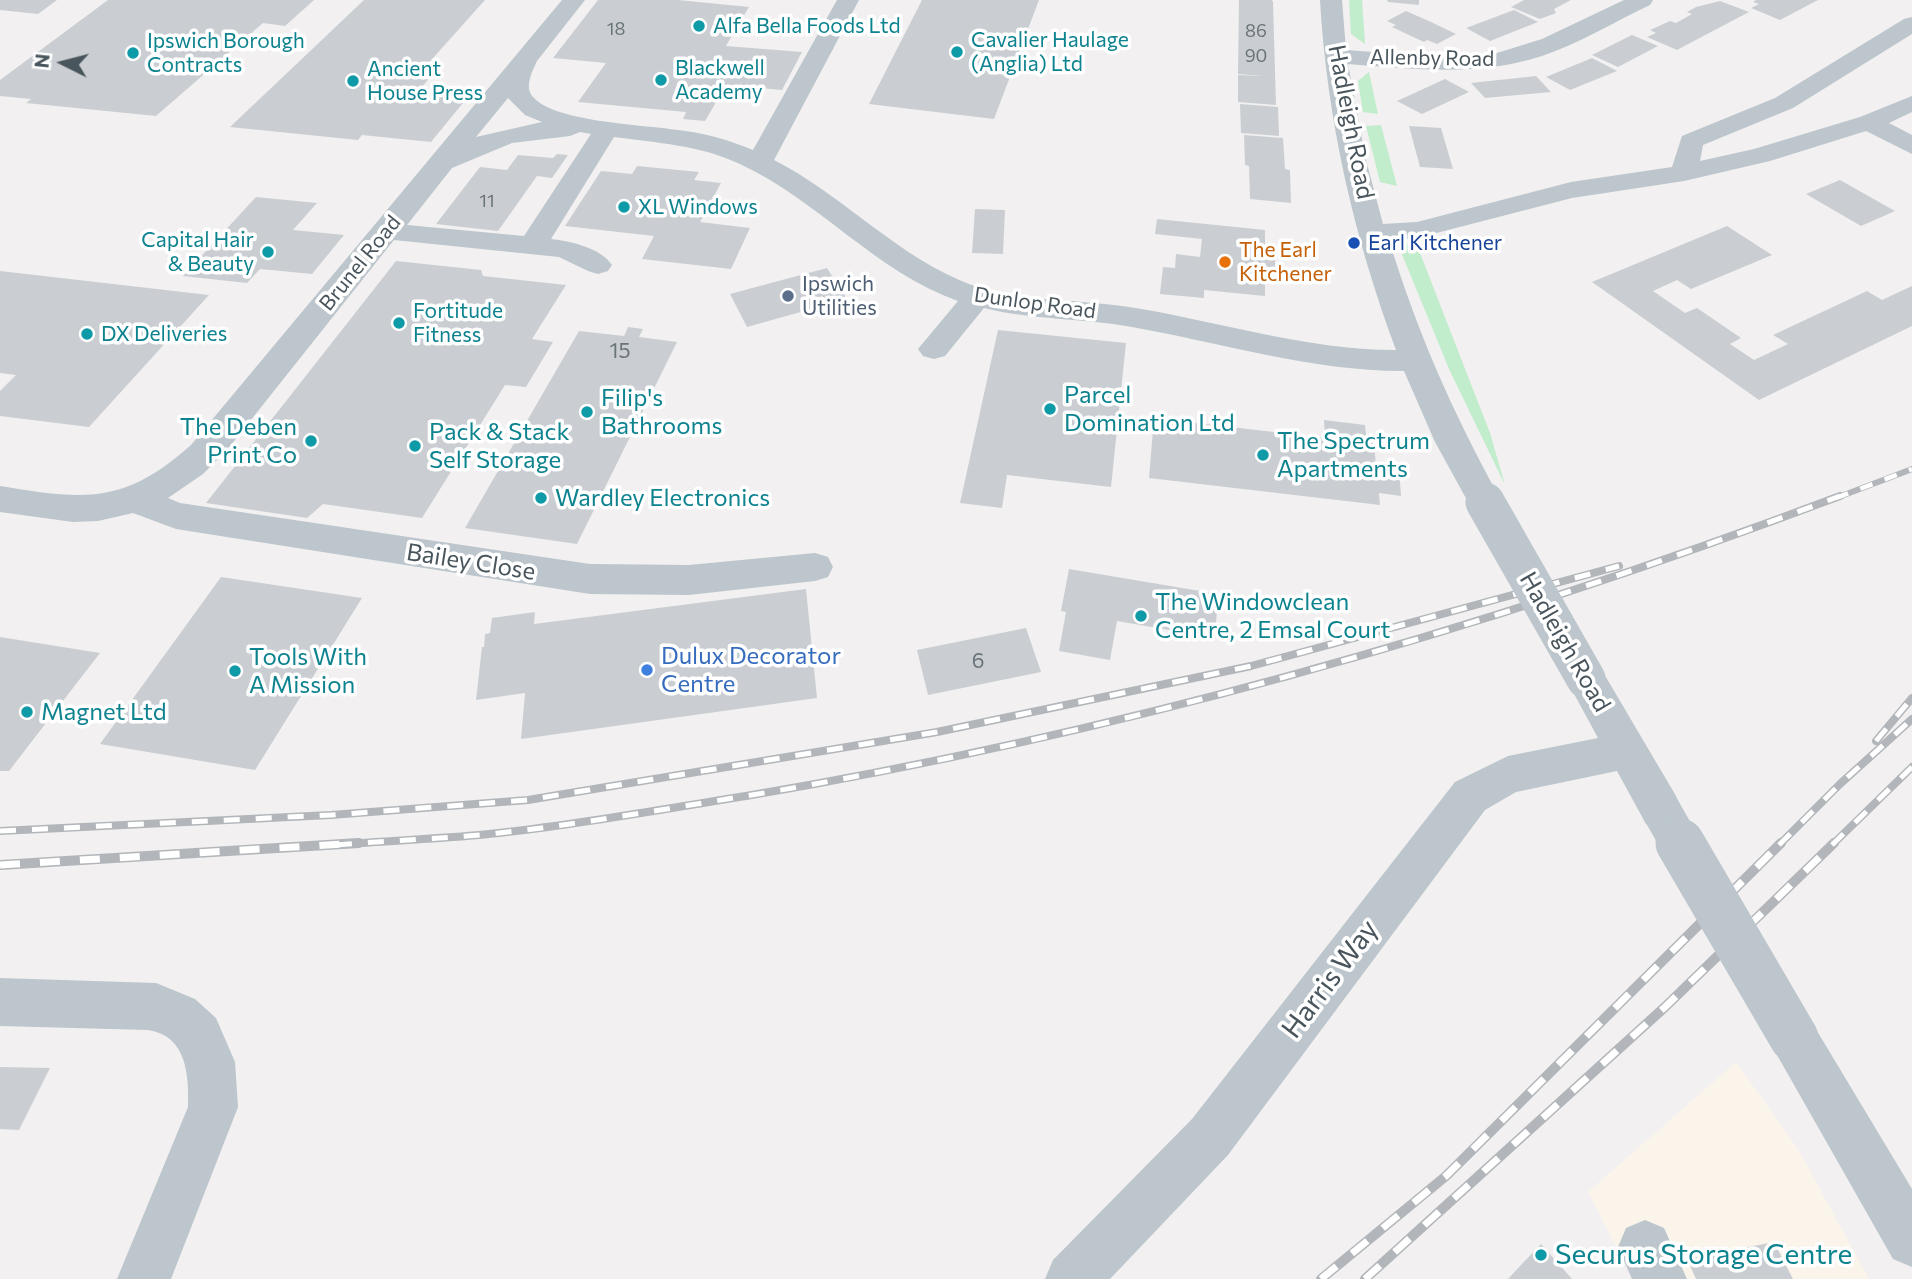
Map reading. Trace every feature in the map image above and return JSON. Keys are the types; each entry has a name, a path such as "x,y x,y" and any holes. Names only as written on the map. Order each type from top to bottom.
{"street":[{"path":"760,162 848,0"},
{"name":"Hadleigh Road","path":"1331,0 1336,55 1350,146 1391,291 1442,422 1627,751 1912,1240"},
{"name":"Allenby Road","path":"1336,55 1447,62 1504,59 1536,50 1642,0"},
{"name":"Brunel Road","path":"0,499 65,509 100,508 166,484 183,473 215,442 573,3"},
{"path":"1684,173 1691,141 1784,103 1912,24"},
{"name":"Dunlop Road","path":"525,61 517,78 516,89 527,107 553,117 607,128 704,142 760,162 821,199 930,279 977,297 1129,317 1331,357 1418,360"},
{"path":"1373,233 1417,230 1572,190 1684,173 1761,155 1869,122 1912,103"},
{"path":"1869,122 1912,146"},
{"path":"533,246 607,128"},
{"name":"Dunlop Road","path":"430,178 464,151 502,136 548,129 607,128"},
{"path":"387,231 565,249 598,265"},
{"path":"934,349 977,297"},
{"name":"Bailey Close","path":"132,498 177,516 590,579 689,580 815,566"},
{"name":"Harris Way","path":"1072,1279 1210,1137 1470,796 1508,775 1627,751"},
{"path":"0,1002 162,1009 194,1028 203,1042 210,1057 215,1081 213,1107 144,1279"}],"shaded area":[{"path":"1736,1062 1798,1149 1869,1279 1633,1279 1588,1192"}],"green space":[{"path":"1349,0 1362,0 1365,44 1351,34"},
{"path":"1369,72 1378,114 1363,112 1358,81"},
{"path":"1381,125 1397,186 1380,182 1366,126"},
{"path":"1415,240 1490,433 1505,485 1449,369 1399,247"}],"building":[{"path":"0,0 57,0 38,14 0,10"},
{"name":"Ipswich Borough Contracts","path":"108,0 314,0 285,26 263,23 156,116 26,103 31,99 0,96 0,80"},
{"name":"Ancient House Press","path":"364,0 485,0 425,67 438,68 416,94 467,98 431,142 362,135 358,140 230,127"},
{"path":"598,0 678,0 749,7 726,46 802,52 782,90 726,85 705,121 683,119 686,112 578,102 606,63 553,58"},
{"name":"Cavalier Haulage (Anglia) Ltd","path":"922,0 1039,0 994,119 869,104"},
{"path":"1239,0 1273,2 1276,105 1238,102 1238,75 1265,76 1238,74"},
{"path":"1387,0 1419,0 1419,5 1388,2"},
{"path":"1524,0 1571,0 1554,9 1556,13 1540,19 1511,7"},
{"path":"1818,0 1780,20 1751,8 1759,4 1753,2"},
{"path":"1720,1 1749,12 1677,50 1647,37 1656,33 1650,30 1670,21 1676,23 1692,14 1687,12 1696,7"},
{"path":"1514,10 1538,22 1490,41 1466,28"},
{"path":"1406,11 1456,34 1437,44 1427,40 1424,42 1392,27 1396,25 1387,21"},
{"path":"1632,35 1658,46 1618,67 1592,55"},
{"path":"1592,58 1617,71 1570,90 1546,77"},
{"path":"1536,76 1551,92 1485,98 1471,83"},
{"path":"1445,79 1469,92 1422,114 1397,101"},
{"path":"1240,104 1278,107 1279,136 1241,133"},
{"path":"1409,126 1441,128 1453,169 1420,167"},
{"path":"1244,135 1283,138 1285,169 1290,170 1291,203 1250,199"},
{"path":"557,154 568,155 552,178 537,176 498,231 436,224 480,167 507,170 518,155 553,158"},
{"path":"637,166 699,172 694,180 721,183 700,222 750,228 731,269 642,259 654,236 565,226 601,171 632,174"},
{"path":"1840,180 1895,211 1861,226 1806,194"},
{"name":"Capital Hair & Beauty","path":"256,197 317,203 293,230 344,235 312,274 260,269 247,283 183,276"},
{"path":"975,209 1005,210 1003,254 972,253"},
{"name":"The Earl Kitchener","path":"1157,219 1265,230 1265,254 1275,255 1275,272 1265,271 1265,296 1204,290 1204,298 1160,294 1163,267 1175,268 1176,254 1200,257 1202,239 1155,234"},
{"path":"1727,226 1772,255 1691,289 1677,280 1653,291 1685,313 1697,308 1741,338 1730,344 1754,360 1788,344 1773,335 1867,291 1882,300 1912,286 1912,326 1759,400 1592,282"},
{"path":"396,261 481,270 483,276 566,285 532,339 553,342 526,387 505,385 422,518 323,504 307,518 206,503"},
{"name":"Ipswich Utilities","path":"827,268 847,299 747,327 730,294"},
{"name":"DX Deliveries","path":"0,271 209,295 89,427 0,416 0,391 16,375 0,373"},
{"path":"628,327 643,329 639,337 677,342 577,544 465,528 579,331 624,336"},
{"name":"Parcel Domination Ltd","path":"998,330 1126,343 1111,487 1007,475 1002,508 960,503"},
{"name":"The Spectrum Apartments","path":"1154,418 1325,438 1324,420 1365,425 1367,442 1374,443 1376,467 1399,469 1401,496 1379,493 1380,505 1149,478"},
{"name":"The Windowclean Centre, 2 Emsal Court","path":"1069,569 1218,594 1215,638 1117,621 1110,660 1059,651 1066,612 1061,611"},
{"name":"Tools With A Mission","path":"221,577 362,598 255,770 100,744"},
{"name":"Dulux Decorator Centre","path":"806,589 817,698 521,739 525,693 476,700 482,647 485,634 490,633 492,618 535,612 534,624"},
{"path":"1026,628 1041,672 928,695 917,650"},
{"name":"Magnet Ltd","path":"0,637 100,653 9,771 0,771"},
{"path":"0,1067 50,1068 19,1130 0,1129"},
{"path":"1774,1242 1793,1279 1696,1279 1687,1259"},
{"name":"Securus Storage Centre","path":"1541,1244 1572,1279 1508,1279 1521,1265"}],"railway":[{"path":"1836,498 1912,469"},
{"path":"336,845 530,829 746,796 886,771 1163,709 1301,673 1572,591 1840,496"},
{"path":"0,831 331,815 528,800 937,732 1251,666 1619,566"},
{"path":"1876,741 1912,698"},
{"path":"1781,843 1840,784 1912,719"},
{"path":"1832,845 1912,767"},
{"path":"0,865 359,843"},
{"path":"1321,1279 1446,1176 1781,843"},
{"path":"1365,1279 1665,1007 1834,843"}],"place":[{"name":"Alfa Bella Foods Ltd","path":"699,26"},
{"name":"Cavalier Haulage (Anglia) Ltd","path":"957,52"},
{"name":"Ipswich Borough Contracts","path":"133,53"},
{"name":"Blackwell Academy","path":"661,80"},
{"name":"Ancient House Press","path":"353,81"},
{"name":"XL Windows","path":"624,207"},
{"name":"Earl Kitchener","path":"1354,243"},
{"name":"Capital Hair & Beauty","path":"268,252"},
{"name":"The Earl Kitchener","path":"1225,262"},
{"name":"Ipswich Utilities","path":"788,296"},
{"name":"Fortitude Fitness","path":"399,323"},
{"name":"DX Deliveries","path":"87,334"},
{"name":"Parcel Domination Ltd","path":"1050,409"},
{"name":"Filip's Bathrooms","path":"587,412"},
{"name":"The Deben Print Co","path":"311,441"},
{"name":"Pack & Stack Self Storage","path":"415,446"},
{"name":"The Spectrum Apartments","path":"1263,455"},
{"name":"Wardley Electronics","path":"541,498"},
{"name":"The Windowclean Centre, 2 Emsal Court","path":"1141,616"},
{"name":"Dulux Decorator Centre","path":"647,670"},
{"name":"Tools With A Mission","path":"235,671"},
{"name":"Magnet Ltd","path":"27,712"},
{"name":"Securus Storage Centre","path":"1541,1255"}]}
